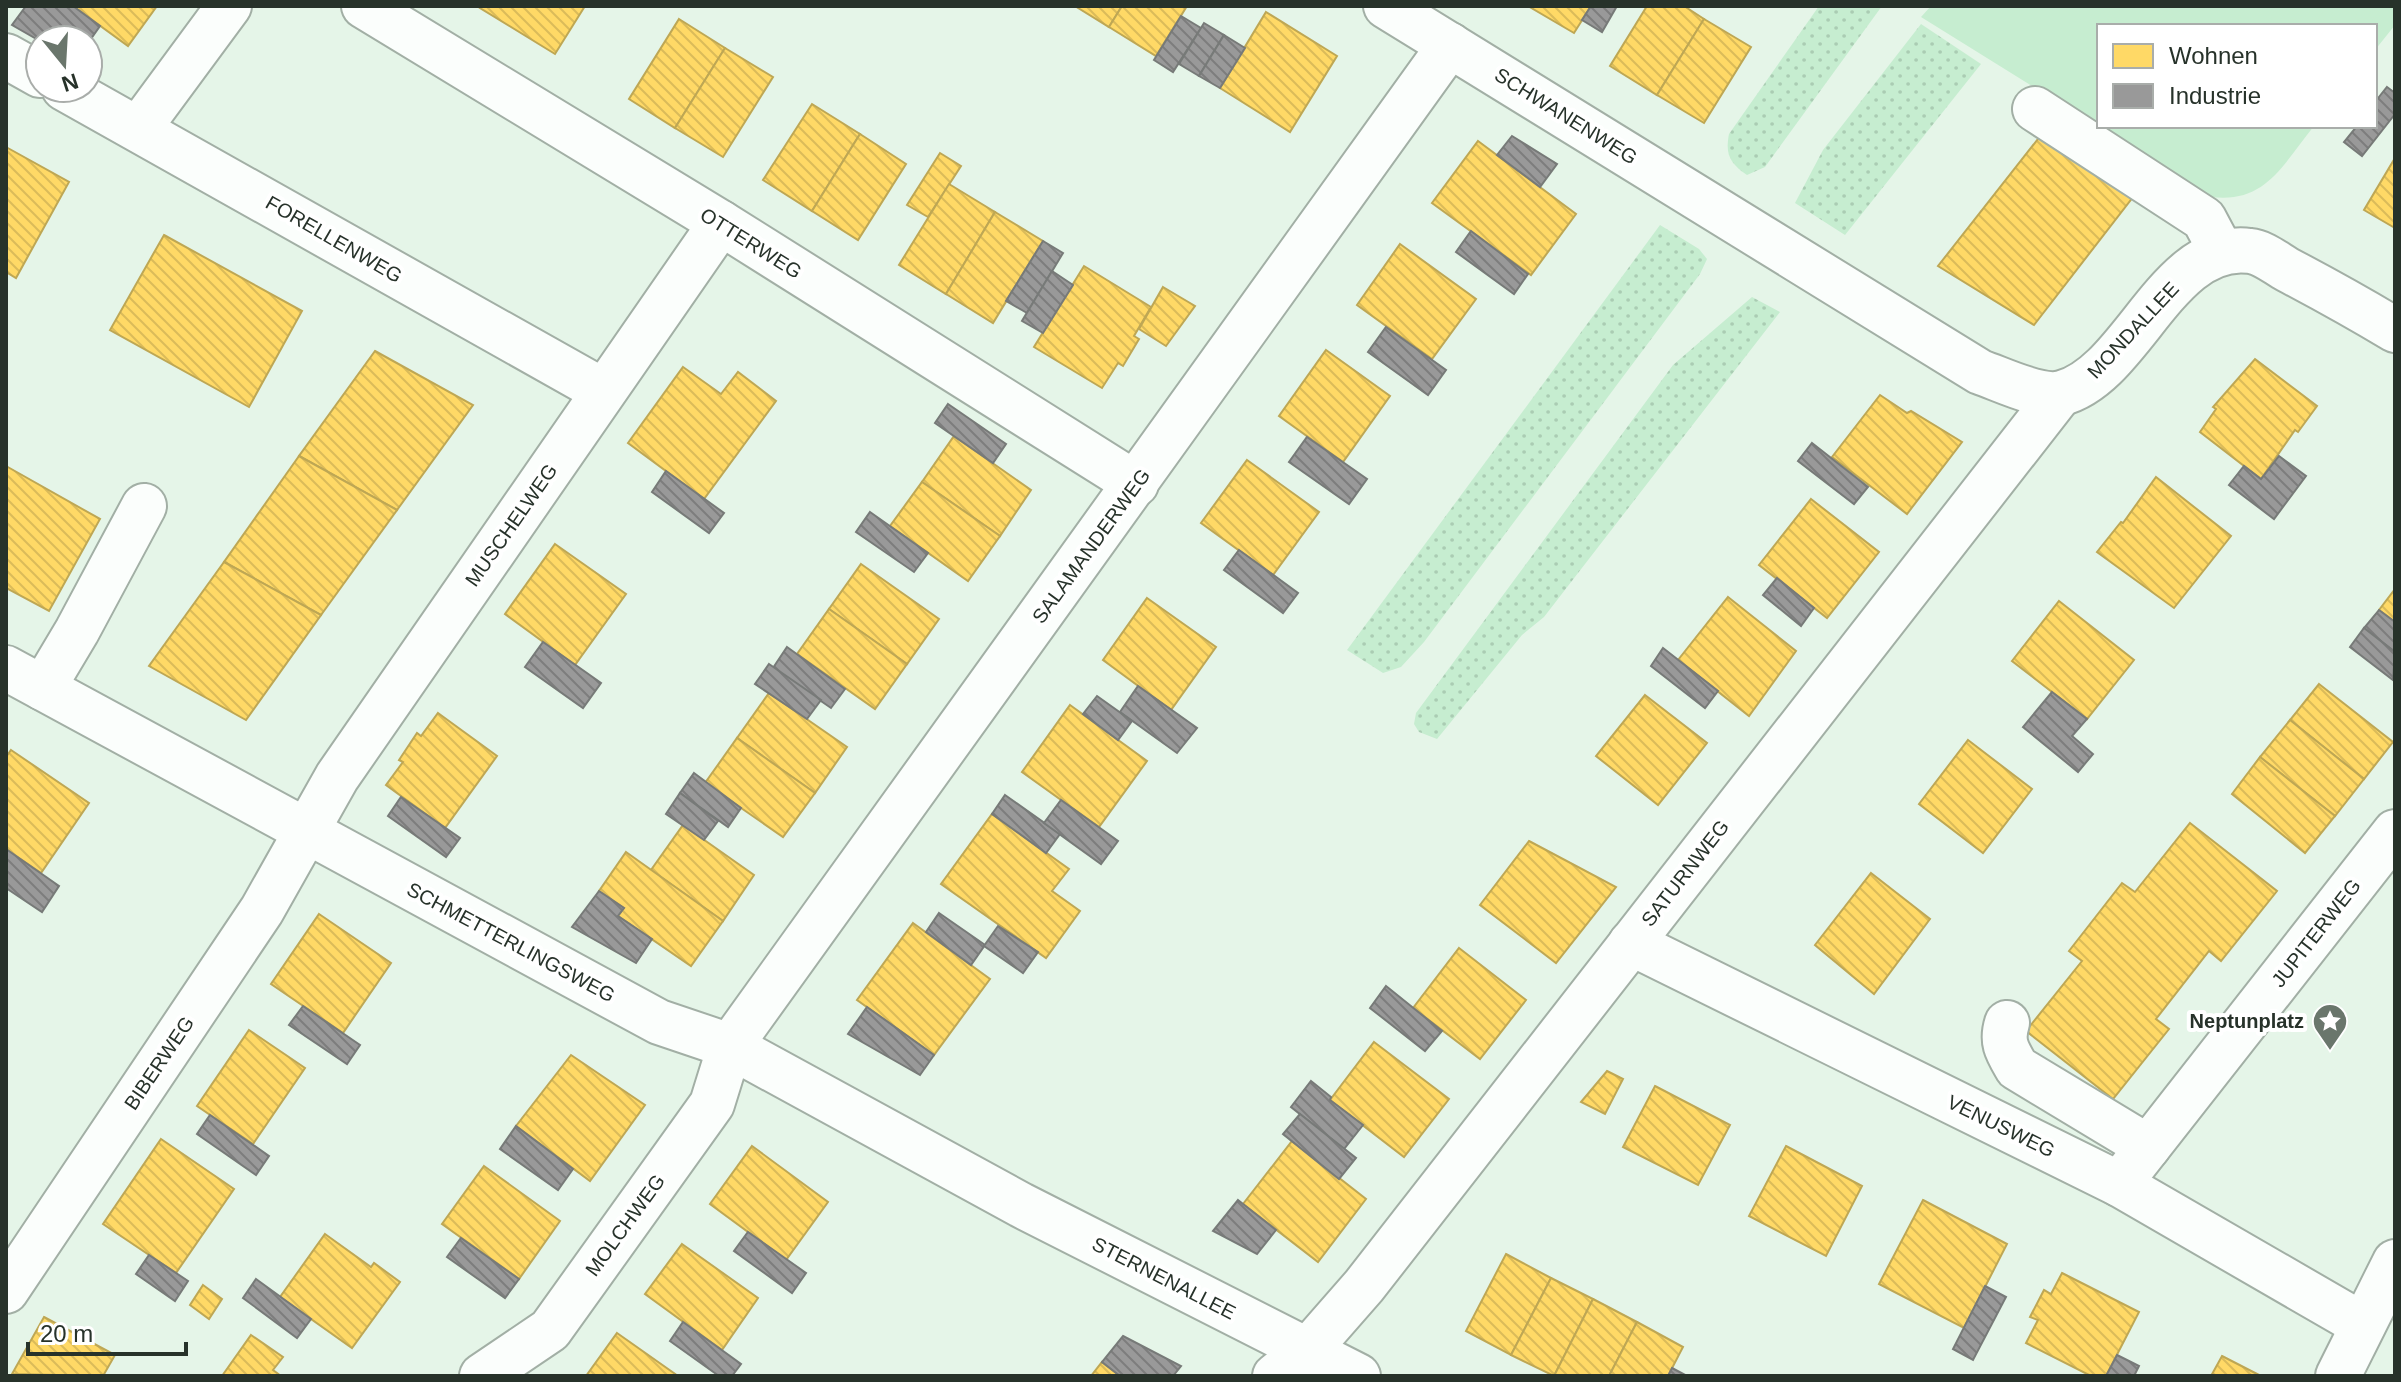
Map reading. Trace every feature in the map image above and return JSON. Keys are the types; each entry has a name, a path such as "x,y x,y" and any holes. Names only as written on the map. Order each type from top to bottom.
{"street":[{"path":"139,128 229,6"},
{"name":"OTTERWEG","path":"364,6 721,223 1136,484"},
{"name":"SCHWANENWEG","path":"1386,6 1980,372 2028,389 2060,394"},
{"name":"SALAMANDERWEG","path":"730,1046 1450,45"},
{"path":"6,56 24,66"},
{"name":"FORELLENWEG","path":"94,104 603,391"},
{"path":"2035,109 2204,219 2221,251 2253,251 2395,330"},
{"name":"MUSCHELWEG","path":"306,831 337,777 721,223"},
{"name":"MONDALLEE","path":"2060,394 2086,382 2123,345 2175,281 2221,251"},
{"name":"SATURNWEG","path":"1291,1363 1364,1286 2060,394"},
{"path":"16,675 77,631 144,506"},
{"name":"SCHMETTERLINGSWEG","path":"16,675 659,1022 730,1046 1021,1205"},
{"name":"BIBERWEG","path":"6,1291 262,910 306,831"},
{"name":"JUPITERWEG","path":"2119,1184 2380,881 2395,832"},
{"name":"VENUSWEG","path":"1631,943 2119,1184 2363,1325"},
{"path":"2007,1023 2003,1036 2017,1068 2148,1147"},
{"name":"MOLCHWEG","path":"482,1376 550,1330 712,1104 730,1046"},
{"name":"STERNENALLEE","path":"1021,1205 1291,1363 1358,1376"},
{"path":"2338,1376 2395,1262"}],"green space":[{"path":"1819,6 1882,6 1765,167 1747,175 1730,158 1729,134"},
{"path":"1931,6 2395,6 2395,25 2377,48 2377,24 2097,24 2097,126 1921,17"},
{"path":"1921,24 1981,64 1845,235 1795,203 1823,150"},
{"path":"2100,128 2312,128 2282,167 2260,188 2230,198 2211,197"},
{"path":"1660,225 1699,249 1707,259 1700,274 1424,642 1401,667 1383,673 1347,650"},
{"path":"1752,297 1780,312 1544,617 1522,635 1437,739 1419,732 1414,724 1416,713 1673,365"}],"building: Wohnen":[{"path":"73,6 157,6 128,46 104,29 104,24 98,24"},
{"path":"585,6 555,54 480,8"},
{"path":"1075,6 1122,6 1109,27"},
{"path":"1122,6 1187,6 1156,56 1109,27"},
{"path":"1528,6 1591,6 1574,33"},
{"path":"1647,6 1684,6 1704,19 1657,95 1610,66"},
{"path":"1266,12 1337,56 1290,132 1220,88"},
{"path":"679,19 725,48 675,128 629,99"},
{"path":"1704,19 1751,47 1704,123 1657,95"},
{"path":"725,48 773,77 723,157 675,128"},
{"path":"812,104 860,134 812,211 763,180"},
{"path":"2045,130 2140,188 2034,325 1938,266"},
{"path":"860,134 906,164 858,240 812,211"},
{"path":"1478,141 1576,214 1531,275 1432,203"},
{"path":"6,147 69,182 16,278 6,272"},
{"path":"940,153 961,166 928,217 907,205"},
{"path":"2395,158 2395,228 2364,210"},
{"path":"949,184 995,212 946,294 899,265"},
{"path":"995,212 1043,241 993,323 946,294"},
{"path":"164,235 302,311 249,407 110,330"},
{"path":"1400,244 1476,299 1432,359 1357,305"},
{"path":"1084,266 1151,307 1134,336 1139,339 1123,366 1118,363 1102,388 1034,347"},
{"path":"1163,287 1195,306 1166,346 1139,329"},
{"path":"1326,350 1390,396 1343,462 1279,416"},
{"path":"375,351 473,405 397,510 299,456"},
{"path":"2255,359 2317,406 2298,432 2295,430 2261,479 2200,432 2216,409 2213,407"},
{"path":"683,367 721,394 738,372 776,401 704,499 628,443"},
{"path":"1880,395 1962,442 1907,514 1832,457"},
{"path":"954,436 1031,490 1000,536 922,482"},
{"path":"299,456 397,510 321,615 224,562"},
{"path":"1247,460 1319,512 1273,575 1201,523"},
{"path":"6,466 100,519 49,611 6,588"},
{"path":"2156,477 2231,536 2174,608 2097,552 2123,523"},
{"path":"922,482 1000,536 968,581 890,526"},
{"path":"1811,499 1879,552 1827,618 1759,565"},
{"path":"555,544 626,594 575,665 505,614"},
{"path":"224,562 321,615 246,720 149,666"},
{"path":"861,564 939,619 907,664 829,609"},
{"path":"2395,589 2395,622 2379,610"},
{"path":"1728,597 1796,651 1749,716 1678,660"},
{"path":"1147,598 1216,647 1171,710 1103,660"},
{"path":"2059,601 2134,660 2087,719 2012,661"},
{"path":"829,609 907,664 875,709 797,654"},
{"path":"2319,684 2393,742 2364,779 2290,720"},
{"path":"769,693 847,747 815,793 737,738"},
{"path":"1645,695 1707,743 1658,805 1596,756"},
{"path":"1070,705 1147,761 1099,827 1022,772"},
{"path":"438,713 497,756 445,828 386,785 403,762 399,760 417,733 421,736"},
{"path":"2290,720 2364,779 2335,816 2260,757"},
{"path":"737,738 815,793 783,837 705,783"},
{"path":"1968,740 2032,789 1983,853 1919,804"},
{"path":"11,750 89,803 41,873 6,849 6,757"},
{"path":"2260,757 2335,816 2305,853 2232,794"},
{"path":"992,814 1069,869 1052,891 1080,911 1046,958 941,884"},
{"path":"2190,823 2277,891 2221,961 2209,951 2156,1019 2169,1029 2113,1099 2026,1031 2082,961 2069,951 2122,883 2135,892"},
{"path":"683,825 754,875 723,921 651,870"},
{"path":"1529,841 1616,887 1556,963 1480,905"},
{"path":"626,852 723,921 691,966 618,916 624,908 599,891"},
{"path":"1871,873 1930,919 1874,994 1815,945"},
{"path":"319,914 391,963 343,1033 271,984"},
{"path":"913,923 990,979 934,1055 857,1000"},
{"path":"1459,948 1526,1000 1480,1059 1413,1008"},
{"path":"249,1030 305,1068 253,1144 197,1106"},
{"path":"1374,1042 1449,1099 1404,1157 1330,1100"},
{"path":"571,1055 645,1105 590,1181 516,1126"},
{"path":"1607,1071 1623,1079 1605,1114 1581,1102"},
{"path":"1655,1086 1730,1125 1698,1185 1623,1147"},
{"path":"161,1139 234,1189 176,1273 103,1224"},
{"path":"1292,1141 1366,1199 1318,1262 1243,1204"},
{"path":"752,1146 828,1202 786,1260 710,1204"},
{"path":"1786,1146 1862,1186 1826,1256 1749,1216"},
{"path":"484,1166 560,1221 519,1279 442,1224"},
{"path":"1923,1200 2007,1244 1964,1328 1879,1284"},
{"path":"325,1234 371,1267 374,1263 400,1282 352,1348 280,1297"},
{"path":"682,1244 758,1298 722,1350 645,1294"},
{"path":"1506,1254 1551,1278 1511,1355 1466,1331"},
{"path":"2062,1273 2139,1312 2106,1376 2091,1376 2026,1343 2038,1320 2030,1317 2044,1290 2051,1294"},
{"path":"1551,1278 1593,1299 1554,1376 1511,1355"},
{"path":"203,1285 222,1299 209,1319 190,1305"},
{"path":"1593,1299 1637,1322 1609,1376 1554,1376"},
{"path":"44,1317 115,1355 103,1376 12,1374"},
{"path":"1637,1322 1683,1347 1668,1376 1609,1376"},
{"path":"617,1333 678,1376 586,1376"},
{"path":"251,1335 283,1357 273,1370 281,1376 222,1376"},
{"path":"2222,1356 2261,1376 2211,1376"},
{"path":"1102,1362 1120,1376 1091,1376"}],"building: Industrie":[{"path":"26,6 73,6 97,24 24,24 24,32 12,25"},
{"path":"1591,6 1617,6 1602,32 1582,20"},
{"path":"1181,16 1201,28 1173,72 1154,60"},
{"path":"1204,23 1224,35 1199,76 1179,64"},
{"path":"1224,35 1245,48 1220,88 1199,76"},
{"path":"2387,87 2395,93 2395,114 2362,156 2344,142 2355,128 2377,128 2377,100"},
{"path":"1512,136 1557,164 1540,187 1497,155"},
{"path":"1471,231 1528,274 1514,294 1456,252"},
{"path":"1043,241 1063,253 1027,313 1006,301"},
{"path":"1052,271 1073,285 1043,333 1022,321"},
{"path":"1386,327 1446,370 1428,395 1368,352"},
{"path":"948,404 1006,444 993,463 935,423"},
{"path":"1307,437 1367,479 1349,504 1289,462"},
{"path":"1812,443 1868,487 1854,504 1798,461"},
{"path":"2279,456 2306,476 2274,519 2229,485 2244,466 2261,479"},
{"path":"666,471 724,513 709,533 652,492"},
{"path":"870,512 928,553 914,572 856,532"},
{"path":"1239,550 1298,593 1283,613 1224,570"},
{"path":"1777,578 1814,608 1801,626 1763,595"},
{"path":"2379,610 2395,622 2395,652 2364,628"},
{"path":"2364,628 2395,652 2393,680 2350,647"},
{"path":"543,642 601,683 583,708 525,667"},
{"path":"787,647 845,689 831,708 773,668"},
{"path":"1663,648 1718,691 1705,708 1651,666"},
{"path":"769,664 821,700 807,719 755,684"},
{"path":"1138,686 1197,728 1177,753 1120,712"},
{"path":"2052,692 2087,719 2072,736 2093,754 2078,772 2023,727"},
{"path":"1097,696 1132,721 1118,740 1083,714"},
{"path":"694,773 741,808 728,827 680,793"},
{"path":"680,793 718,821 704,840 666,814"},
{"path":"1005,795 1060,834 1046,853 992,814"},
{"path":"401,797 460,838 446,857 388,816"},
{"path":"1061,800 1118,841 1101,864 1044,823"},
{"path":"6,849 59,886 42,912 6,888"},
{"path":"599,891 624,908 618,916 652,939 636,963 572,927"},
{"path":"939,913 985,945 971,965 926,932"},
{"path":"998,926 1038,952 1023,973 984,946"},
{"path":"1386,986 1442,1031 1425,1051 1370,1008"},
{"path":"303,1006 360,1045 347,1064 289,1025"},
{"path":"867,1007 934,1055 920,1075 848,1034"},
{"path":"1311,1081 1363,1125 1344,1149 1291,1107"},
{"path":"1300,1114 1356,1158 1339,1179 1283,1134"},
{"path":"210,1115 269,1156 256,1175 197,1134"},
{"path":"516,1126 573,1169 558,1190 500,1149"},
{"path":"1238,1200 1276,1230 1257,1254 1213,1231"},
{"path":"748,1232 806,1273 792,1293 734,1251"},
{"path":"461,1238 519,1279 505,1298 447,1257"},
{"path":"149,1255 188,1281 175,1301 136,1274"},
{"path":"256,1279 311,1319 297,1338 243,1298"},
{"path":"1985,1286 2006,1297 1973,1360 1953,1349"},
{"path":"683,1322 741,1364 732,1376 719,1376 670,1341"},
{"path":"1123,1336 1181,1366 1173,1376 1120,1376 1102,1362"},
{"path":"2117,1355 2139,1366 2134,1376 2106,1376"},
{"path":"1672,1368 1687,1376 1668,1376"}],"place":[{"name":"Neptunplatz","path":"2330,1052"}]}
